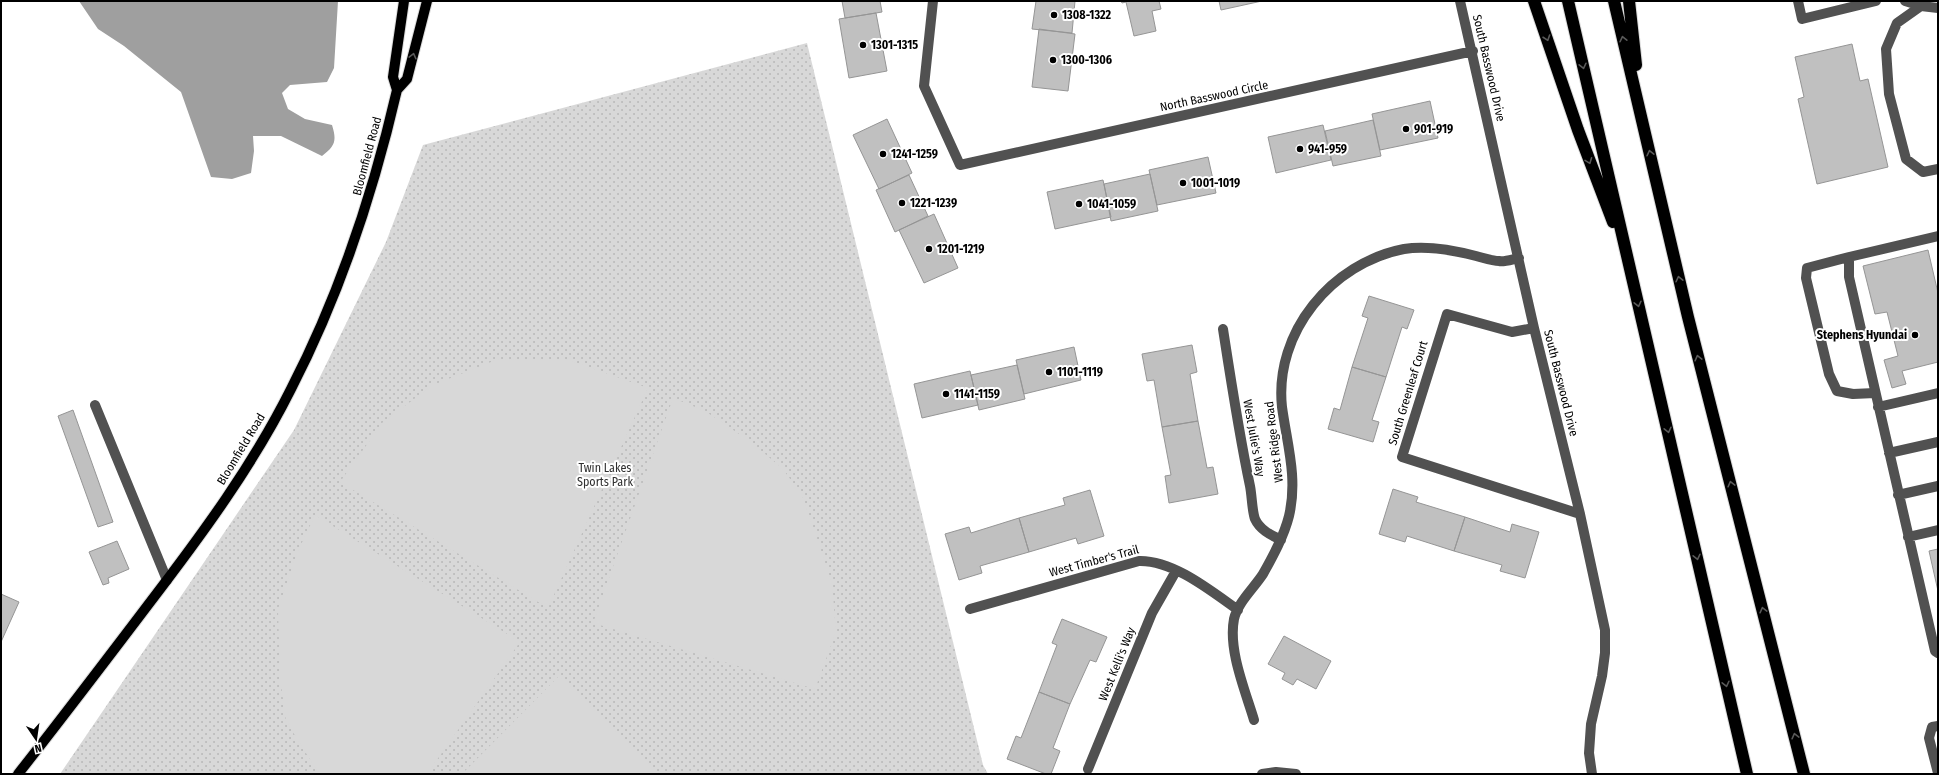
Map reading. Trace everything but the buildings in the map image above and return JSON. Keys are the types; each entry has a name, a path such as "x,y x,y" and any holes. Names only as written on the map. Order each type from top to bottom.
{"highway":[{"path":"1534,1 1578,130 1629,266"},
{"path":"1568,1 1747,774"},
{"path":"1614,1 1688,317 1804,774"},
{"path":"1629,1 1642,118"}],"main road":[{"name":"Bloomfield Road","path":"397,90 393,77 404,1"},
{"name":"Bloomfield Road","path":"18,774 198,540 239,480 291,389 313,343 358,234 384,148 397,90 407,79 427,1"}],"street":[{"name":"North Basswood Circle","path":"933,1 924,86 960,165 1473,52"},
{"name":"South Basswood Drive","path":"1460,1 1473,52 1534,328 1580,514 1605,630 1605,653 1602,676 1591,724 1589,753 1592,774"},
{"path":"1798,1 1802,19 1876,1"},
{"path":"1905,1 1924,3 1938,8"},
{"path":"1924,3 1897,23 1886,49 1889,94 1906,159 1922,172 1938,169"},
{"path":"1875,393 1853,394 1837,391 1828,374 1806,278 1807,268 1938,236"},
{"name":"West Ridge Road","path":"1254,720 1233,643 1235,618 1238,610 1263,574 1281,540 1288,518 1293,486 1290,447 1282,406 1283,374 1285,361 1295,334 1305,315 1315,301 1341,276 1376,257 1405,249 1422,247 1442,249 1500,261 1519,258"},
{"path":"1849,257 1849,277 1878,407 1934,651 1938,653"},
{"name":"South Greenleaf Court","path":"1534,328 1512,332 1447,314 1402,457 1580,514"},
{"name":"West Julie's Way","path":"1222,329 1253,501 1255,520 1266,532 1281,540"},
{"path":"1878,407 1938,393"},
{"path":"95,405 167,580"},
{"path":"1889,453 1938,442"},
{"path":"1898,495 1938,486"},
{"path":"1908,537 1938,530"},
{"name":"West Timber's Trail","path":"970,609 1139,561 1149,561 1190,577 1238,610"},
{"name":"West Kelli's Way","path":"1088,769 1152,613 1176,571"},
{"path":"1938,726 1932,727 1929,738 1938,773"},
{"path":"1262,774 1276,772 1296,774"}],"green space":[{"name":"Twin Lakes Sports Park","path":"807,43 983,765 988,774 60,774 294,430 386,242 423,145"},
{"path":"566,359 648,388 548,608 340,482 383,422 433,385 496,360"},
{"path":"673,398 705,411 748,440 782,468 802,495 832,583 836,632 815,689 593,623"},
{"path":"315,515 520,642 427,774 319,774 286,721 280,677 278,609 297,553"},
{"path":"559,676 660,774 462,774"}],"shaded area":[{"path":"79,1 338,1 334,68 327,82 290,85 282,93 288,109 305,119 332,125 334,143 322,156 281,136 253,136 254,151 251,173 232,179 211,177 181,92 124,46 98,29"}],"place":[{"name":"1308-1322","path":"1054,15"},
{"name":"1301-1315","path":"863,45"},
{"name":"1300-1306","path":"1053,60"},
{"name":"901-919","path":"1406,129"},
{"name":"941-959","path":"1300,149"},
{"name":"1241-1259","path":"883,154"},
{"name":"1001-1019","path":"1183,183"},
{"name":"1221-1239","path":"902,203"},
{"name":"1041-1059","path":"1079,204"},
{"name":"1201-1219","path":"929,249"},
{"name":"Stephens Hyundai","path":"1915,335"},
{"name":"1101-1119","path":"1049,372"},
{"name":"1141-1159","path":"946,394"}]}
